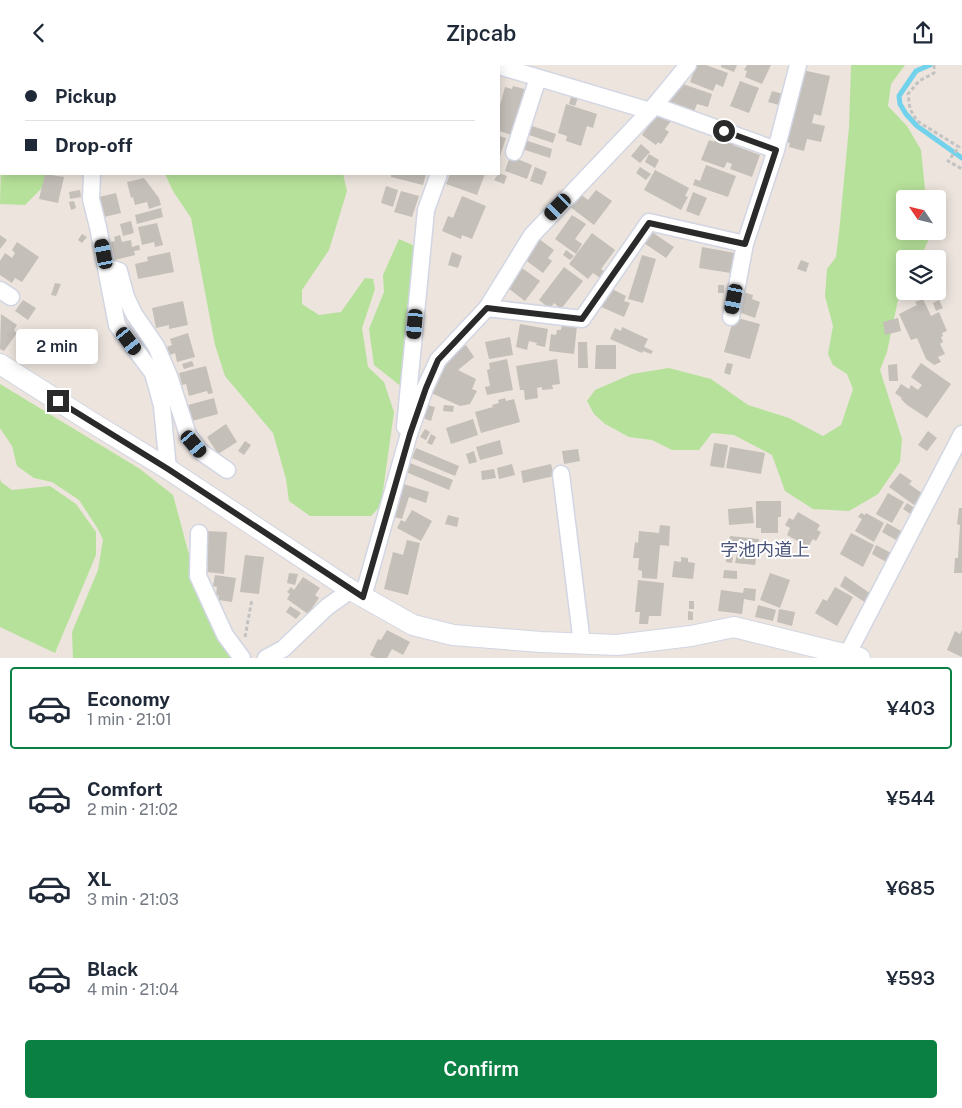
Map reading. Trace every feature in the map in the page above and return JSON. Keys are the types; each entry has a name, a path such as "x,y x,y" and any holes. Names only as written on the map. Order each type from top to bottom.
{"street":[{"path":"266,658 281,654 327,607 357,593 426,388 438,360 487,308 532,235 652,108 688,65"},
{"path":"731,317 745,244 776,150 798,65"},
{"path":"500,66 652,108 776,150"},
{"path":"514,153 538,78"},
{"path":"92,175 91,199 117,325 153,373 162,406 168,469"},
{"path":"403,457 426,210 439,175"},
{"path":"487,308 582,319 649,223 745,244"},
{"path":"106,267 119,271 126,297 134,314 156,346 169,376 188,435 201,452 227,470"},
{"path":"0,364 168,469 357,593 413,625 452,635 540,642 617,645 691,636 734,627 852,657 962,433"},
{"path":"561,474 582,643"},
{"path":"199,533 198,576 225,635 242,658"}],"path":[{"path":"934,65 934,73 919,81 908,94 910,109 917,121 959,147 948,161 962,169"},
{"path":"245,641 252,599"}],"green space":[{"path":"851,65 905,65 891,84 888,106 907,126 921,150 925,190 896,190 896,240 928,240 924,250 896,250 896,300 898,300 887,352 880,370 902,439 900,462 878,494 849,511 813,509 785,491 772,455 734,435 712,433 699,450 672,450 652,440 629,437 605,424 594,414 587,401 595,390 632,374 669,368 711,379 748,405 789,418 823,436 841,425 853,389 847,374 833,365 828,354 833,326 825,296 827,269 836,257 849,127"},
{"path":"1,175 48,175 42,188 25,205 0,204"},
{"path":"165,175 343,175 347,191 329,250 302,290 302,304 319,315 341,312 365,278 373,279 375,289 362,328 368,367 384,382 394,412 381,505 371,516 310,516 289,501 286,479 273,433 225,376 215,345 191,218 173,191"},
{"path":"399,239 417,247 402,387 374,365 369,329 384,292 383,275"},
{"path":"0,384 140,469 173,495 195,577 233,658 73,658 72,632 98,570 103,540 79,500 52,482 34,478 17,466 12,446 0,428"},
{"path":"0,478 1,482 12,490 50,486 76,504 96,532 96,555 55,653 0,627"}],"building":[{"path":"696,65 706,65 728,73 723,87 716,84 713,91 690,82"},
{"path":"721,65 737,65 734,72 721,67"},
{"path":"747,65 771,65 762,84 745,77 747,71 744,70"},
{"path":"802,70 830,76 821,116 814,114 812,123 825,126 821,142 807,139 804,151 789,147 790,143 785,142"},
{"path":"740,81 759,88 749,113 730,106"},
{"path":"677,82 712,94 708,107 697,104 693,114 662,103"},
{"path":"513,86 528,90 512,135 500,131 500,105 505,87 512,89"},
{"path":"772,91 783,94 779,105 768,102"},
{"path":"572,93 579,95 575,106 569,104"},
{"path":"566,104 597,114 593,128 587,126 581,146 566,141 567,136 558,133"},
{"path":"659,111 672,120 665,129 669,132 661,144 658,142 656,145 642,135"},
{"path":"529,125 556,134 553,143 526,134"},
{"path":"717,133 735,140 733,145 760,155 752,177 730,169 732,164 727,162 724,168 701,160 709,140 714,142"},
{"path":"500,136 506,138 500,156"},
{"path":"525,140 552,149 550,158 522,149"},
{"path":"641,144 650,152 640,163 631,156"},
{"path":"649,154 659,160 655,168 645,162"},
{"path":"510,156 532,165 527,179 505,171"},
{"path":"706,165 736,176 728,197 693,185 695,179 700,181"},
{"path":"535,167 547,172 542,185 530,181"},
{"path":"640,167 651,174 646,180 636,173"},
{"path":"655,170 689,188 685,196 688,197 681,210 644,190"},
{"path":"500,173 507,176 504,184 494,180"},
{"path":"45,175 64,177 58,203 39,199"},
{"path":"391,175 426,175 423,185 391,177"},
{"path":"450,175 485,175 477,195 446,184"},
{"path":"144,178 159,198 161,205 149,209 147,202 135,205 127,182"},
{"path":"386,186 398,190 393,207 381,203"},
{"path":"80,190 81,197 70,199 69,192"},
{"path":"596,190 612,201 594,225 569,206 579,193 588,200"},
{"path":"401,191 419,196 412,217 394,212"},
{"path":"693,192 707,198 699,216 686,211"},
{"path":"116,193 121,213 104,217 99,197"},
{"path":"462,196 486,206 472,239 462,235 461,239 442,231 448,216 453,218"},
{"path":"74,201 76,208 71,210 69,202"},
{"path":"161,208 163,217 137,224 135,215"},
{"path":"572,215 586,224 575,239 582,244 576,254 555,239"},
{"path":"131,221 134,233 123,236 120,224"},
{"path":"157,223 163,245 155,247 154,242 142,245 138,227"},
{"path":"649,230 674,247 666,258 641,241"},
{"path":"592,233 615,250 601,269 605,272 600,278 593,273 588,279 569,264"},
{"path":"82,234 87,237 82,243 78,240"},
{"path":"0,235 7,240 0,249"},
{"path":"120,235 122,242 131,240 132,247 139,245 140,250 134,251 135,255 115,260 111,242 115,241 114,237"},
{"path":"539,239 554,250 548,258 552,261 543,273 524,259"},
{"path":"17,242 39,257 22,282 15,278 12,283 0,275 0,261 5,253 12,258 15,253 12,250"},
{"path":"702,247 735,253 731,273 699,268"},
{"path":"566,250 574,256 570,260 563,255"},
{"path":"170,252 174,272 138,279 135,264 148,261 147,257"},
{"path":"452,252 462,256 458,268 448,265"},
{"path":"642,255 656,259 643,303 628,299"},
{"path":"801,260 809,263 806,272 797,269"},
{"path":"564,267 583,281 561,309 554,303 550,309 539,300"},
{"path":"522,268 540,281 525,301 508,288"},
{"path":"55,283 61,284 56,296 51,295"},
{"path":"718,285 724,285 724,293 718,293"},
{"path":"608,287 626,296 624,301 630,303 624,317 599,306"},
{"path":"743,292 753,295 752,299 760,302 755,318 736,311"},
{"path":"23,300 36,308 28,320 15,311"},
{"path":"923,300 931,316 939,312 947,331 942,333 943,342 940,344 945,354 938,357 941,362 934,365 926,359 917,338 911,340 899,314 917,305 915,302"},
{"path":"939,300 943,308 936,311 933,303"},
{"path":"183,301 188,325 169,329 169,325 156,328 152,308"},
{"path":"1,314 17,325 14,330 17,333 4,351 0,349"},
{"path":"734,317 760,324 750,359 724,352"},
{"path":"898,318 901,331 885,335 883,322"},
{"path":"520,324 548,329 545,347 529,341 527,350 516,347"},
{"path":"562,324 577,326 574,354 549,351 551,334 556,335 557,330 561,330"},
{"path":"622,327 648,339 644,347 653,351 651,354 643,351 642,353 610,339 615,328 621,331"},
{"path":"188,333 195,357 177,362 175,353 170,355 167,347 172,345 170,339"},
{"path":"510,337 513,355 489,359 485,342"},
{"path":"578,342 587,342 588,368 578,368"},
{"path":"466,345 474,357 458,370 476,379 472,389 477,391 470,404 460,406 429,392 443,361"},
{"path":"596,345 616,345 616,369 595,369"},
{"path":"507,359 513,390 487,395 485,387 490,386 487,370 490,369 489,363"},
{"path":"557,359 560,384 552,385 553,389 542,390 542,387 537,388 538,398 525,400 524,390 520,390 516,366"},
{"path":"192,361 194,366 184,369 182,364"},
{"path":"727,363 733,364 730,375 724,373"},
{"path":"921,363 951,384 927,418 907,405 895,393 901,384 909,389 911,385 918,390 922,385 911,377"},
{"path":"897,364 898,381 889,381 888,365"},
{"path":"206,366 213,393 208,394 207,391 189,396 186,384 182,385 179,373"},
{"path":"214,398 218,414 192,421 188,405"},
{"path":"505,398 506,401 514,399 520,422 481,433 475,412 493,407 492,405 499,403 498,400"},
{"path":"427,405 435,407 431,421 422,418"},
{"path":"444,405 454,406 453,412 443,411"},
{"path":"473,419 478,435 451,444 446,428"},
{"path":"226,424 237,442 218,454 207,437"},
{"path":"425,429 430,432 426,440 420,437"},
{"path":"928,431 937,438 927,451 918,445"},
{"path":"431,434 436,437 432,445 427,443"},
{"path":"500,440 503,454 480,460 476,447"},
{"path":"245,441 251,445 244,455 238,451"},
{"path":"714,443 728,445 724,468 710,466"},
{"path":"730,447 765,453 761,474 726,468"},
{"path":"416,448 459,466 455,476 412,458"},
{"path":"578,449 580,461 564,464 562,451"},
{"path":"474,451 477,462 469,464 466,454"},
{"path":"410,463 453,480 449,490 406,472"},
{"path":"512,464 515,475 499,479 497,468"},
{"path":"551,464 554,476 523,483 521,471"},
{"path":"494,469 496,478 482,480 481,471"},
{"path":"900,473 912,481 909,484 923,494 914,505 889,487"},
{"path":"400,483 429,492 426,503 409,497 402,519 390,516"},
{"path":"888,493 904,502 892,523 876,514"},
{"path":"756,501 781,501 778,533 761,533 761,528 756,528"},
{"path":"907,503 916,509 912,515 903,509"},
{"path":"752,507 754,523 729,525 728,509"},
{"path":"959,508 962,508 962,573 954,573 955,558 958,558 960,525 957,524"},
{"path":"412,510 432,521 421,541 397,528 401,520 405,522"},
{"path":"798,512 820,525 817,530 821,532 816,541 813,539 808,547 787,535 790,528 785,525 789,518 793,520"},
{"path":"861,513 865,515 866,513 884,523 874,542 855,531 862,519 858,517"},
{"path":"448,515 459,518 457,527 445,524"},
{"path":"887,523 901,531 896,540 882,532"},
{"path":"660,525 670,526 669,546 660,545 657,579 642,578 642,571 638,570 639,558 633,558 635,542 638,543 639,531 659,533"},
{"path":"206,531 227,532 224,574 207,572 208,566 203,566"},
{"path":"851,533 874,545 863,567 840,554"},
{"path":"730,536 759,539 755,565 735,563 737,554 727,553"},
{"path":"407,540 420,543 408,595 384,589 393,552 403,555"},
{"path":"876,545 891,553 886,562 872,554"},
{"path":"245,555 264,557 259,594 240,592"},
{"path":"726,556 733,557 732,563 726,562"},
{"path":"681,557 688,558 688,562 695,563 693,579 672,577 674,561 681,562"},
{"path":"724,570 737,571 737,579 723,578"},
{"path":"289,573 298,574 295,585 287,583"},
{"path":"770,573 790,580 780,608 760,600"},
{"path":"215,575 236,578 232,602 218,600 219,596 216,595 217,587 213,586"},
{"path":"845,576 871,594 866,603 840,586"},
{"path":"303,577 320,588 315,595 319,598 308,614 287,599 290,594 287,592 291,587 294,590"},
{"path":"638,580 664,583 661,616 649,616 648,624 639,624 640,612 635,612"},
{"path":"835,587 853,597 837,626 815,613 823,599 827,601"},
{"path":"744,588 756,589 755,601 744,599 742,614 718,611 721,590 743,593"},
{"path":"689,601 694,601 694,609 689,609"},
{"path":"758,605 776,610 773,621 755,617"},
{"path":"290,606 301,613 296,619 286,612"},
{"path":"779,609 795,612 792,626 777,622"},
{"path":"688,611 693,612 693,620 688,620"},
{"path":"387,630 410,642 403,655 392,649 387,658 376,658 370,655 378,639 381,640"},
{"path":"962,630 962,657 947,650 955,631 960,634"}],"waterway":[{"path":"930,65 916,71 899,96 900,104 917,126 962,158"}],"district":[{"name":"字池内道上","path":"765,549"}],"route":[{"path":"58,401 168,469 363,597 410,434 438,360 487,308 582,319 649,223 745,244 776,150 724,131"}]}
